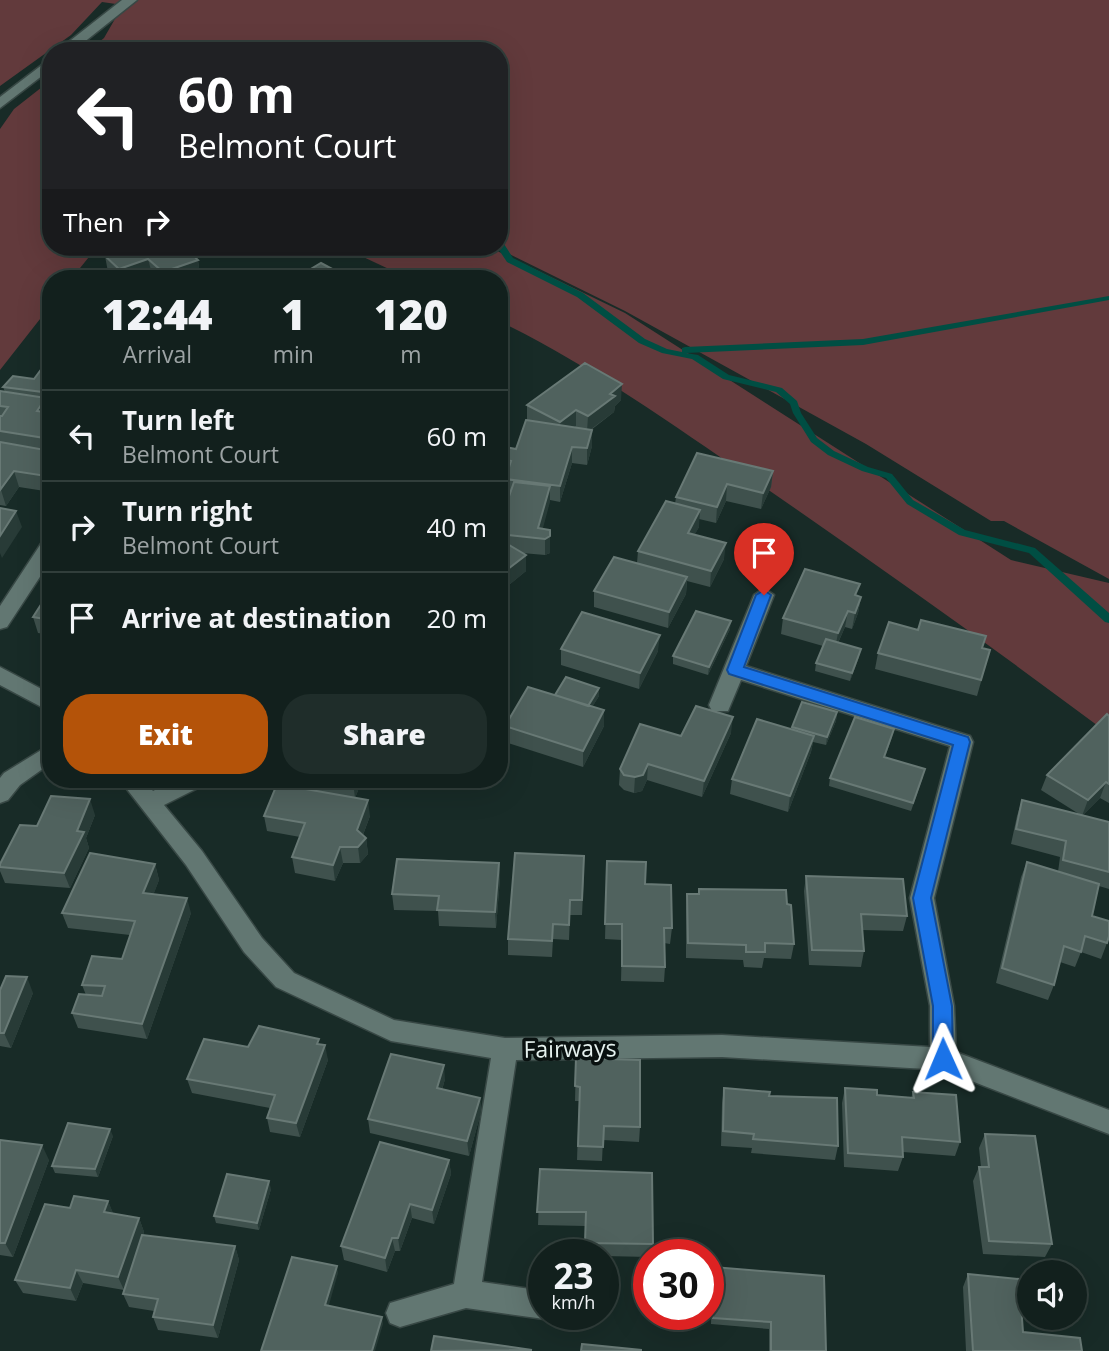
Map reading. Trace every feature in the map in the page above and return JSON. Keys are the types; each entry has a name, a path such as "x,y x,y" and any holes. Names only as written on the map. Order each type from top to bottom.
{"street":[{"path":"76,42 130,0"},
{"path":"0,104 42,69"},
{"path":"0,622 42,558"},
{"path":"720,705 764,595"},
{"path":"734,670 962,742 922,898 942,1006 943,1059"},
{"path":"0,675 42,699"},
{"path":"0,794 12,779 42,758"},
{"name":"Fairways","path":"138,788 253,945 285,980 391,1030 505,1049 722,1046 943,1059 1109,1122"},
{"path":"151,802 178,788"},
{"path":"466,1294 505,1049"},
{"path":"400,1313 466,1294 528,1303"}],"shaded area":[{"path":"0,0 1109,0 1109,579 1004,521 991,521 866,444 625,311 508,253 508,42 99,42 123,5 102,2 61,42 42,42 42,56 0,86"},
{"path":"42,87 42,256 90,256 78,270 42,270 42,316 0,370 0,129 14,109"},
{"path":"361,256 508,256 625,313 1011,560 1109,583 1109,734 886,572 690,436 596,375 508,326 508,270 391,270"}],"building":[{"path":"105,256 194,256 198,260 169,270 161,270 148,259 119,269"},
{"path":"321,263 334,270 309,270"},
{"path":"585,363 622,384 610,394 615,396 588,416 576,410 560,422 527,405"},
{"path":"42,368 42,392 3,387 13,376 34,379"},
{"path":"0,391 42,397 42,404 37,411 42,412 42,438 0,431 0,416 8,407 0,406"},
{"path":"526,420 592,430 587,448 572,447 560,486 508,479 511,461 508,460 508,447 516,449"},
{"path":"0,442 42,449 42,475 14,471 0,490"},
{"path":"697,453 773,471 763,493 727,484 717,507 676,497"},
{"path":"514,482 550,486 538,528 550,530 550,536 545,539 508,535 508,499"},
{"path":"666,501 700,510 688,533 726,543 711,571 638,551"},
{"path":"0,508 16,511 0,536"},
{"path":"508,544 526,555 508,569"},
{"path":"614,557 687,577 669,612 594,591"},
{"path":"805,569 860,584 855,595 861,597 855,613 848,611 838,633 783,618"},
{"path":"42,603 42,618 33,617"},
{"path":"696,611 731,621 709,667 673,656"},
{"path":"582,612 660,635 640,673 561,649"},
{"path":"921,620 986,636 982,648 990,650 981,680 878,653 889,622 918,630"},
{"path":"826,639 861,649 852,673 816,663"},
{"path":"566,677 599,688 588,706 555,695"},
{"path":"528,687 604,710 583,751 508,727 508,721"},
{"path":"802,702 837,712 827,737 792,727"},
{"path":"696,706 733,717 704,781 648,764 643,775 624,775 620,769 640,724 681,736"},
{"path":"1107,714 1109,784 1106,782 1088,800 1047,775"},
{"path":"855,717 894,729 884,757 925,769 913,803 830,778"},
{"path":"757,719 814,736 790,796 732,779"},
{"path":"275,788 300,788 368,800 357,830 366,838 358,847 340,847 333,865 292,857 305,823 264,816"},
{"path":"51,796 90,799 77,831 84,832 64,873 0,867 20,825 37,826"},
{"path":"1022,800 1109,822 1109,872 1063,860 1066,841 1016,829"},
{"path":"90,853 155,864 143,893 187,898 142,1024 72,1013 79,994 102,996 105,986 82,985 92,956 122,959 135,921 62,913"},
{"path":"515,853 584,856 582,900 570,900 569,925 553,924 552,941 508,939"},
{"path":"397,859 499,863 495,912 437,910 439,896 392,894"},
{"path":"607,861 646,862 645,884 671,885 672,928 664,928 665,967 622,966 622,924 605,924"},
{"path":"1027,862 1099,884 1092,916 1109,921 1107,943 1085,936 1081,952 1064,946 1054,985 1002,968"},
{"path":"806,876 903,879 907,916 861,914 864,951 812,950"},
{"path":"699,889 786,890 787,904 791,905 794,944 765,943 765,952 746,952 746,945 688,943 687,894 699,894"},
{"path":"6,976 27,977 4,1033 0,1033 0,990"},
{"path":"259,1026 319,1039 317,1044 325,1045 296,1123 267,1118 275,1095 187,1079 204,1039 248,1047"},
{"path":"391,1054 444,1065 437,1088 480,1098 467,1141 368,1119"},
{"path":"576,1058 640,1060 640,1127 604,1126 603,1147 578,1146 580,1087 575,1086"},
{"path":"724,1088 770,1092 769,1096 837,1098 838,1146 753,1139 754,1134 723,1131"},
{"path":"845,1088 877,1090 877,1095 914,1098 913,1092 956,1095 960,1142 902,1137 903,1157 848,1153"},
{"path":"68,1123 110,1129 95,1169 52,1166"},
{"path":"985,1134 1035,1136 1052,1244 989,1241 979,1167 989,1167"},
{"path":"0,1140 42,1145 5,1243 0,1243"},
{"path":"380,1142 449,1160 432,1210 410,1204 398,1238 392,1238 385,1258 341,1246"},
{"path":"540,1169 652,1173 653,1239 633,1239 633,1244 619,1244 619,1239 585,1239 586,1212 537,1212"},
{"path":"227,1174 269,1181 257,1223 214,1216"},
{"path":"74,1196 108,1201 104,1212 139,1218 118,1277 76,1270 70,1288 15,1280 45,1204 70,1208"},
{"path":"142,1235 235,1246 213,1325 153,1317 158,1299 123,1294"},
{"path":"292,1257 337,1266 325,1305 382,1317 372,1351 261,1351"},
{"path":"724,1268 824,1276 826,1351 771,1351 771,1322 724,1319"},
{"path":"968,1274 1017,1279 1017,1330 1080,1338 1082,1351 973,1351"},
{"path":"434,1336 532,1350 431,1351"},
{"path":"582,1344 641,1350 641,1351 581,1351"}],"waterway":[{"path":"507,256 510,260 580,295 642,341 665,351 695,357 726,377 779,390 794,403 797,413 814,440 831,453 865,469 889,476 910,502 962,533 1032,550 1109,619"},
{"path":"685,350 863,342 1109,298"}],"route":[{"path":"764,595 734,670 962,742 922,898 942,1006 943,1059"}]}
